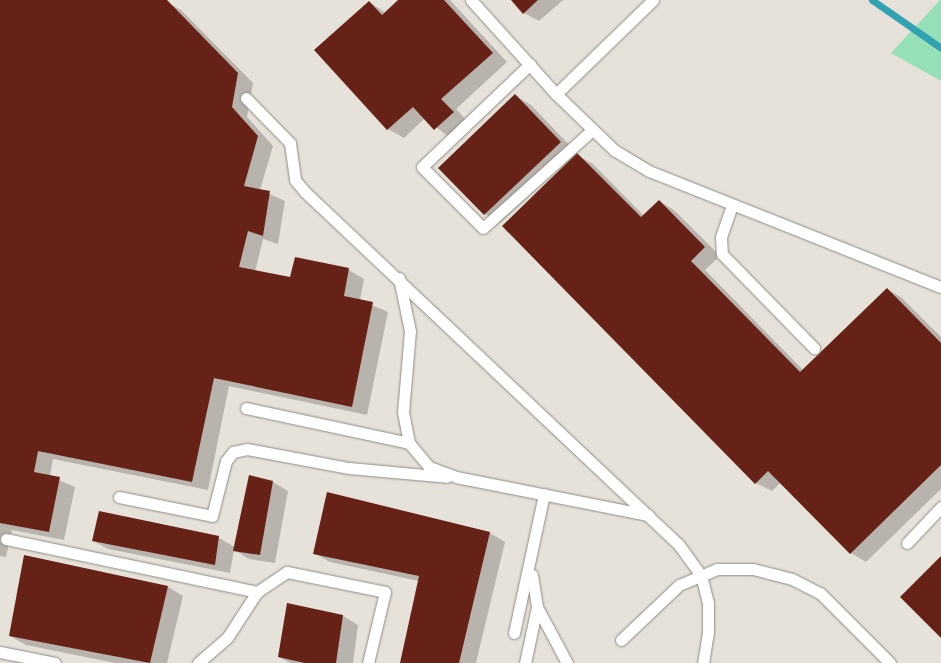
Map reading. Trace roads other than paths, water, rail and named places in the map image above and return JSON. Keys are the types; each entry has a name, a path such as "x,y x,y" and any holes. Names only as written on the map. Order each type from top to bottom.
{"lane":[{"path":"470,0 591,131 614,150 649,171 941,287"},
{"path":"556,94 653,0"},
{"path":"530,64 422,167 483,228 591,131"},
{"path":"246,98 290,143 295,180 305,192 399,278 679,545 701,576 708,603 708,632 703,663"},
{"path":"732,205 721,237 722,254 814,348"},
{"path":"399,278 410,331 403,412 409,443 429,467 456,477"},
{"path":"246,408 409,443"},
{"path":"119,497 212,516 226,461 233,452 247,449 349,468 456,477 648,515"},
{"path":"514,633 544,494"},
{"path":"907,543 941,507"},
{"path":"6,539 257,592"},
{"path":"532,551 532,588 537,607 567,663"},
{"path":"621,640 679,585 717,569 753,569 792,579 820,593 890,663"},
{"path":"198,663 227,638 257,592 287,572 385,592 368,663"},
{"path":"525,663 537,607"},
{"path":"0,652 55,663"}],"waterway":[{"path":"872,0 941,48"}]}
